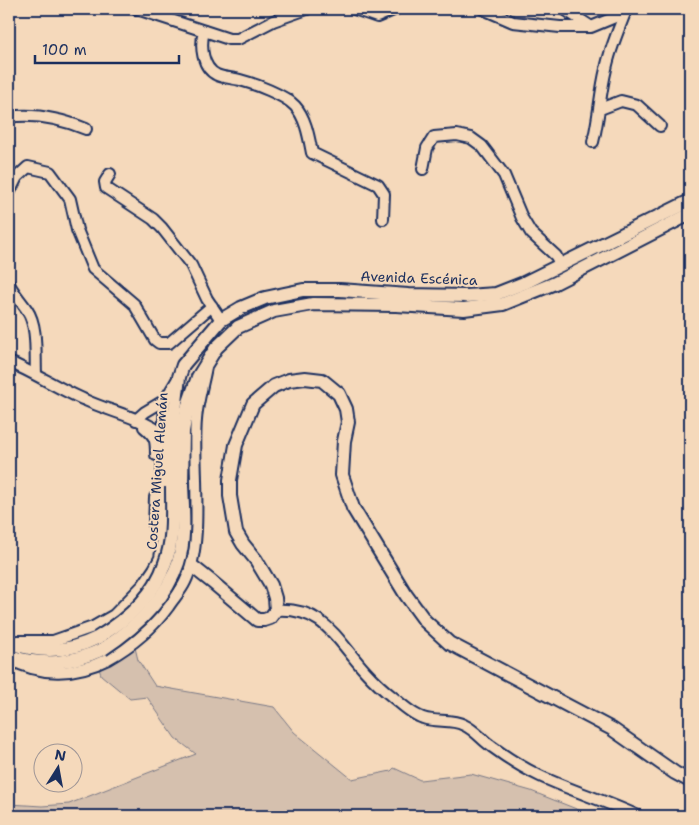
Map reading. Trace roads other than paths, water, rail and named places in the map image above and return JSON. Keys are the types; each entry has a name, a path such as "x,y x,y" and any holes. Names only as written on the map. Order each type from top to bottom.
{"main road":[{"name":"Avenida Escénica","path":"201,342 221,320 241,308 265,298 303,290 340,290 408,295 467,296 496,294 524,283 690,200"},
{"name":"Costera Miguel Alemán","path":"177,486 188,405 198,377 216,348 238,328 274,311 313,304 396,305 464,309 503,304 555,283 690,214"},
{"name":"Costera Miguel Alemán","path":"9,642 28,649 45,651 100,644 124,636 142,620 168,584 178,562 183,530 172,437 179,377 183,365 201,342"},
{"path":"163,543 257,620 270,618 276,610 271,585 236,532 230,496 236,445 253,404 274,386 289,380 305,378 322,380 339,394 346,409 348,422 344,441 342,475 353,508 406,595 425,621 449,643 612,728 675,774 690,781"},
{"name":"Costera Miguel Alemán","path":"9,658 33,662 61,662 84,658 100,644"}],"street":[{"path":"137,9 229,39 238,39 272,21 308,9"},
{"path":"354,9 377,17 396,9"},
{"path":"483,9 513,22 560,27 591,27 626,11"},
{"path":"564,9 591,27"},
{"path":"593,142 600,109 605,69 626,11"},
{"path":"204,31 202,39 203,53 209,70 218,75 240,80 287,99 297,108 306,127 312,153 378,185 384,194 383,219"},
{"path":"600,109 621,101 637,105 660,126"},
{"path":"9,117 22,115 50,117 86,129"},
{"path":"423,169 427,148 434,137 457,136 471,138 482,146 504,175 522,218 531,233 556,256 560,265"},
{"path":"9,193 17,177 28,167 50,172 70,199 77,230 93,269 134,304 155,340 160,343 169,343 212,306"},
{"path":"110,174 105,182 106,188 153,219 162,228 191,265 207,299 221,320"},
{"path":"9,284 14,294 28,311 34,326 36,374"},
{"path":"9,362 84,400 153,426 163,434"},
{"path":"9,658 20,665 56,673 71,672 97,664 120,652 159,620 185,582 191,565 195,541 196,418 207,364"},
{"path":"9,642 53,641 92,627 114,615 138,590 154,569 160,558 163,543 161,496 166,400 179,377"},
{"path":"136,420 166,400"},
{"path":"136,420 154,436 156,443 154,527 163,543"},
{"path":"276,610 293,609 321,621 365,671 395,699 415,714 424,719 452,720 464,724 490,745 539,776 610,803 638,816"}]}
